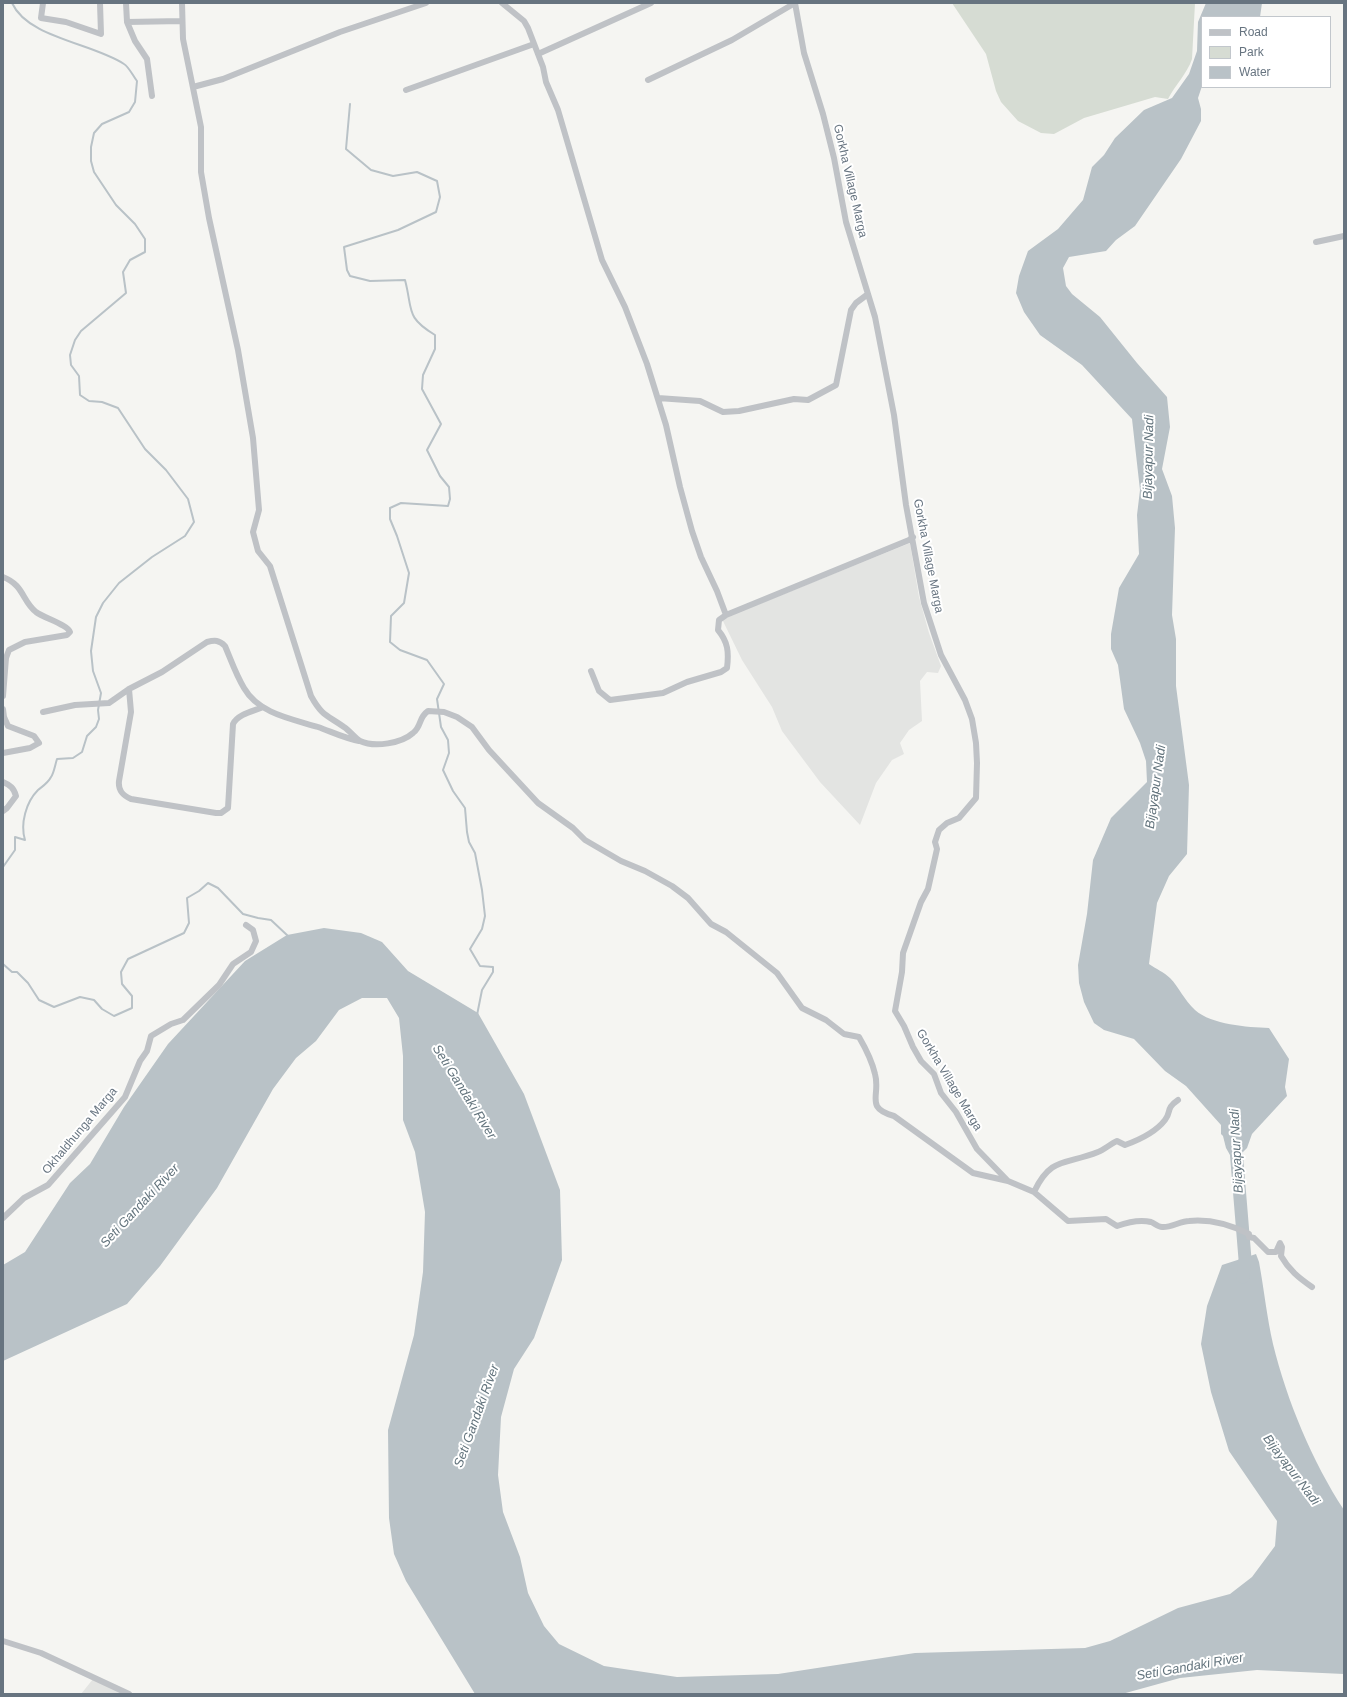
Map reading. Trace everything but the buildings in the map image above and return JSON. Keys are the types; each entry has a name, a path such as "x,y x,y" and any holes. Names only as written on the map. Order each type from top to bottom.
{"street":[{"path":"43,3 41,18 66,22 102,34 100,3"},
{"path":"126,3 127,22 135,41 147,59 152,96"},
{"path":"193,87 223,79 340,32 426,3"},
{"path":"502,3 524,21 538,54 546,82 558,110 602,260 625,307 658,398 692,531 701,557 717,591 726,615"},
{"path":"538,54 651,3"},
{"path":"648,80 732,40 795,3"},
{"name":"Gorkha Village Marga","path":"795,3 804,53 823,114 834,158 846,222 876,324 894,415 905,498 924,603 941,655 958,687 972,719 977,763 976,798 959,818 947,823 939,830 935,842 937,849 928,889 921,902 903,953 895,1011 904,1026 913,1048 921,1061 934,1074 942,1093 956,1112 977,1149 1008,1181 1034,1192 1068,1221 1106,1219 1118,1226 1132,1221 1140,1221 1151,1222 1162,1227 1190,1221 1224,1224 1248,1234 1250,1238 1254,1238 1268,1252 1276,1252 1280,1242 1282,1247 1281,1256 1286,1266 1312,1287"},
{"path":"184,4 182,20 183,39 201,127 201,172 209,218 238,350 253,438 258,510 253,532 255,542 258,551 270,566 276,582 311,696 320,711 329,719 344,727 359,741"},
{"path":"127,22 182,20"},
{"path":"406,90 534,44"},
{"path":"1316,242 1344,236"},
{"path":"658,398 700,401 723,412 761,407 794,399 808,400 836,384 851,310 856,303 868,294"},
{"path":"591,672 599,691 610,700 664,693 687,682 721,672 727,668 729,656 726,640 718,630 719,620 726,615 909,540 913,537"},
{"path":"3,577 12,580 20,587 33,610 44,618 66,627 70,632 67,635 25,642 6,649 3,696"},
{"path":"43,712 66,706 109,703 129,689 162,672 207,642 215,640 221,642 225,646 244,689 254,701 298,722 359,741 379,744 401,740 414,733 419,726 421,716 428,710 444,712 457,717 469,725 489,750 538,803 573,828 585,840 620,861 645,871 677,890 699,910 710,924 726,932 777,973 802,1008 826,1020 844,1034 860,1037 876,1076 876,1104 882,1112 894,1116 972,1173 1008,1181"},
{"path":"129,689 132,712 118,780 120,791 124,796 131,799 216,813 221,813 228,808 233,724 236,719 264,707"},
{"path":"3,709 8,726 34,736 38,743 30,748 3,753"},
{"path":"3,782 10,785 15,791 16,796 3,811"},
{"name":"Okhaldhunga Marga","path":"3,1218 24,1198 48,1185 104,1119 125,1097 140,1061 147,1051 151,1036 171,1024 183,1020 219,985 233,964 251,952 256,940 253,930 246,925"},
{"path":"1034,1192 1041,1176 1050,1168 1067,1160 1099,1152 1117,1141 1124,1146 1150,1134 1165,1120 1170,1106 1178,1100"},
{"path":"3,1641 41,1653 129,1694"}],"shaded area":[{"path":"910,543 919,597 929,633 941,666 938,673 927,672 920,681 922,721 909,730 900,743 904,754 892,760 876,783 860,825 820,782 782,731 772,707 742,660 722,619"},
{"path":"93,1679 128,1694 81,1694"}],"green space":[{"path":"952,3 1195,3 1192,59 1187,70 1168,99 1155,97 1084,118 1054,134 1041,133 1018,121 1001,102 996,91 986,54"}],"water":[{"path":"1206,3 1262,3 1260,16 1201,16 1201,88 1198,98 1201,109 1201,121 1181,159 1135,226 1116,240 1106,251 1069,257 1063,268 1066,286 1072,294 1100,317 1167,397 1170,427 1162,469 1172,496 1175,528 1172,615 1176,639 1176,686 1189,785 1187,854 1169,876 1157,903 1149,964 1170,978 1191,1006 1202,1015 1230,1024 1269,1028 1289,1059 1285,1087 1287,1096 1252,1134 1247,1148 1243,1152 1230,1155 1221,1134 1221,1125 1186,1086 1165,1071 1134,1039 1104,1030 1094,1023 1084,1002 1079,983 1078,965 1087,914 1093,860 1111,818 1147,782 1146,761 1140,743 1124,709 1118,665 1111,649 1111,634 1119,588 1139,554 1137,515 1140,490 1132,419 1082,365 1040,335 1024,312 1016,293 1019,276 1028,251 1058,229 1083,200 1092,167 1104,155 1115,138 1144,110 1172,98 1189,74 1197,51 1198,22"},
{"name":"Seti Gandaki River","path":"324,928 361,933 382,942 408,971 478,1013 524,1094 560,1190 562,1260 534,1338 514,1369 501,1417 498,1475 503,1512 520,1557 528,1593 544,1626 559,1644 604,1666 677,1677 778,1674 915,1653 1085,1648 1110,1641 1178,1608 1230,1594 1252,1577 1275,1546 1277,1521 1229,1451 1211,1392 1201,1344 1207,1306 1222,1265 1256,1254 1259,1262 1273,1344 1293,1409 1321,1471 1344,1510 1344,1674 1257,1670 1180,1678 1122,1694 475,1694 406,1581 394,1554 389,1518 388,1430 414,1335 423,1272 425,1212 415,1152 403,1120 403,1056 399,1018 387,998 362,998 339,1010 316,1041 296,1058 273,1089 217,1188 160,1266 127,1304 3,1361 3,1265 25,1252 70,1183 90,1164 124,1107 168,1044 245,961 287,935"}],"waterway":[{"path":"3,867 15,850 15,837 25,840 23,827 27,807 38,790 50,779 57,759 73,758 82,752 87,736 96,727 99,719 98,710 101,693 93,671 91,651 96,617 103,603 119,583 152,557 185,536 194,522 188,499 166,470 145,449 118,408 102,402 89,401 80,395 79,376 71,365 70,355 75,340 81,331 126,293 123,272 130,260 145,252 145,239 135,224 116,205 94,172 91,161 91,147 94,133 102,124 129,112 135,102 137,81 126,65 111,57 46,32 20,15 12,3"},
{"path":"350,104 346,149 371,170 393,176 417,172 437,181 440,197 436,212 398,230 344,247 347,270 350,276 370,281 405,280 414,318 425,329 435,335 435,349 423,375 422,389 441,424 427,450 440,476 449,487 450,499 448,506 401,503 390,508 390,519 409,573 404,603 391,616 390,642 400,650 427,660 444,684 437,699 441,727 448,740 449,753 443,770 453,791 465,808 467,832 469,842 475,853 485,916 482,929 470,949 480,966 493,967 493,972 482,990 477,1015"},
{"path":"3,964 12,972 17,972 28,983 39,1000 54,1007 80,997 94,1000 102,1009 114,1016 132,1008 132,996 122,984 121,972 128,959 184,933 189,923 187,898 199,891 208,883 218,888 243,914 271,920 288,936"},
{"name":"Bijayapur Nadi","path":"1235,1137 1245,1259 1243,1277"}]}
